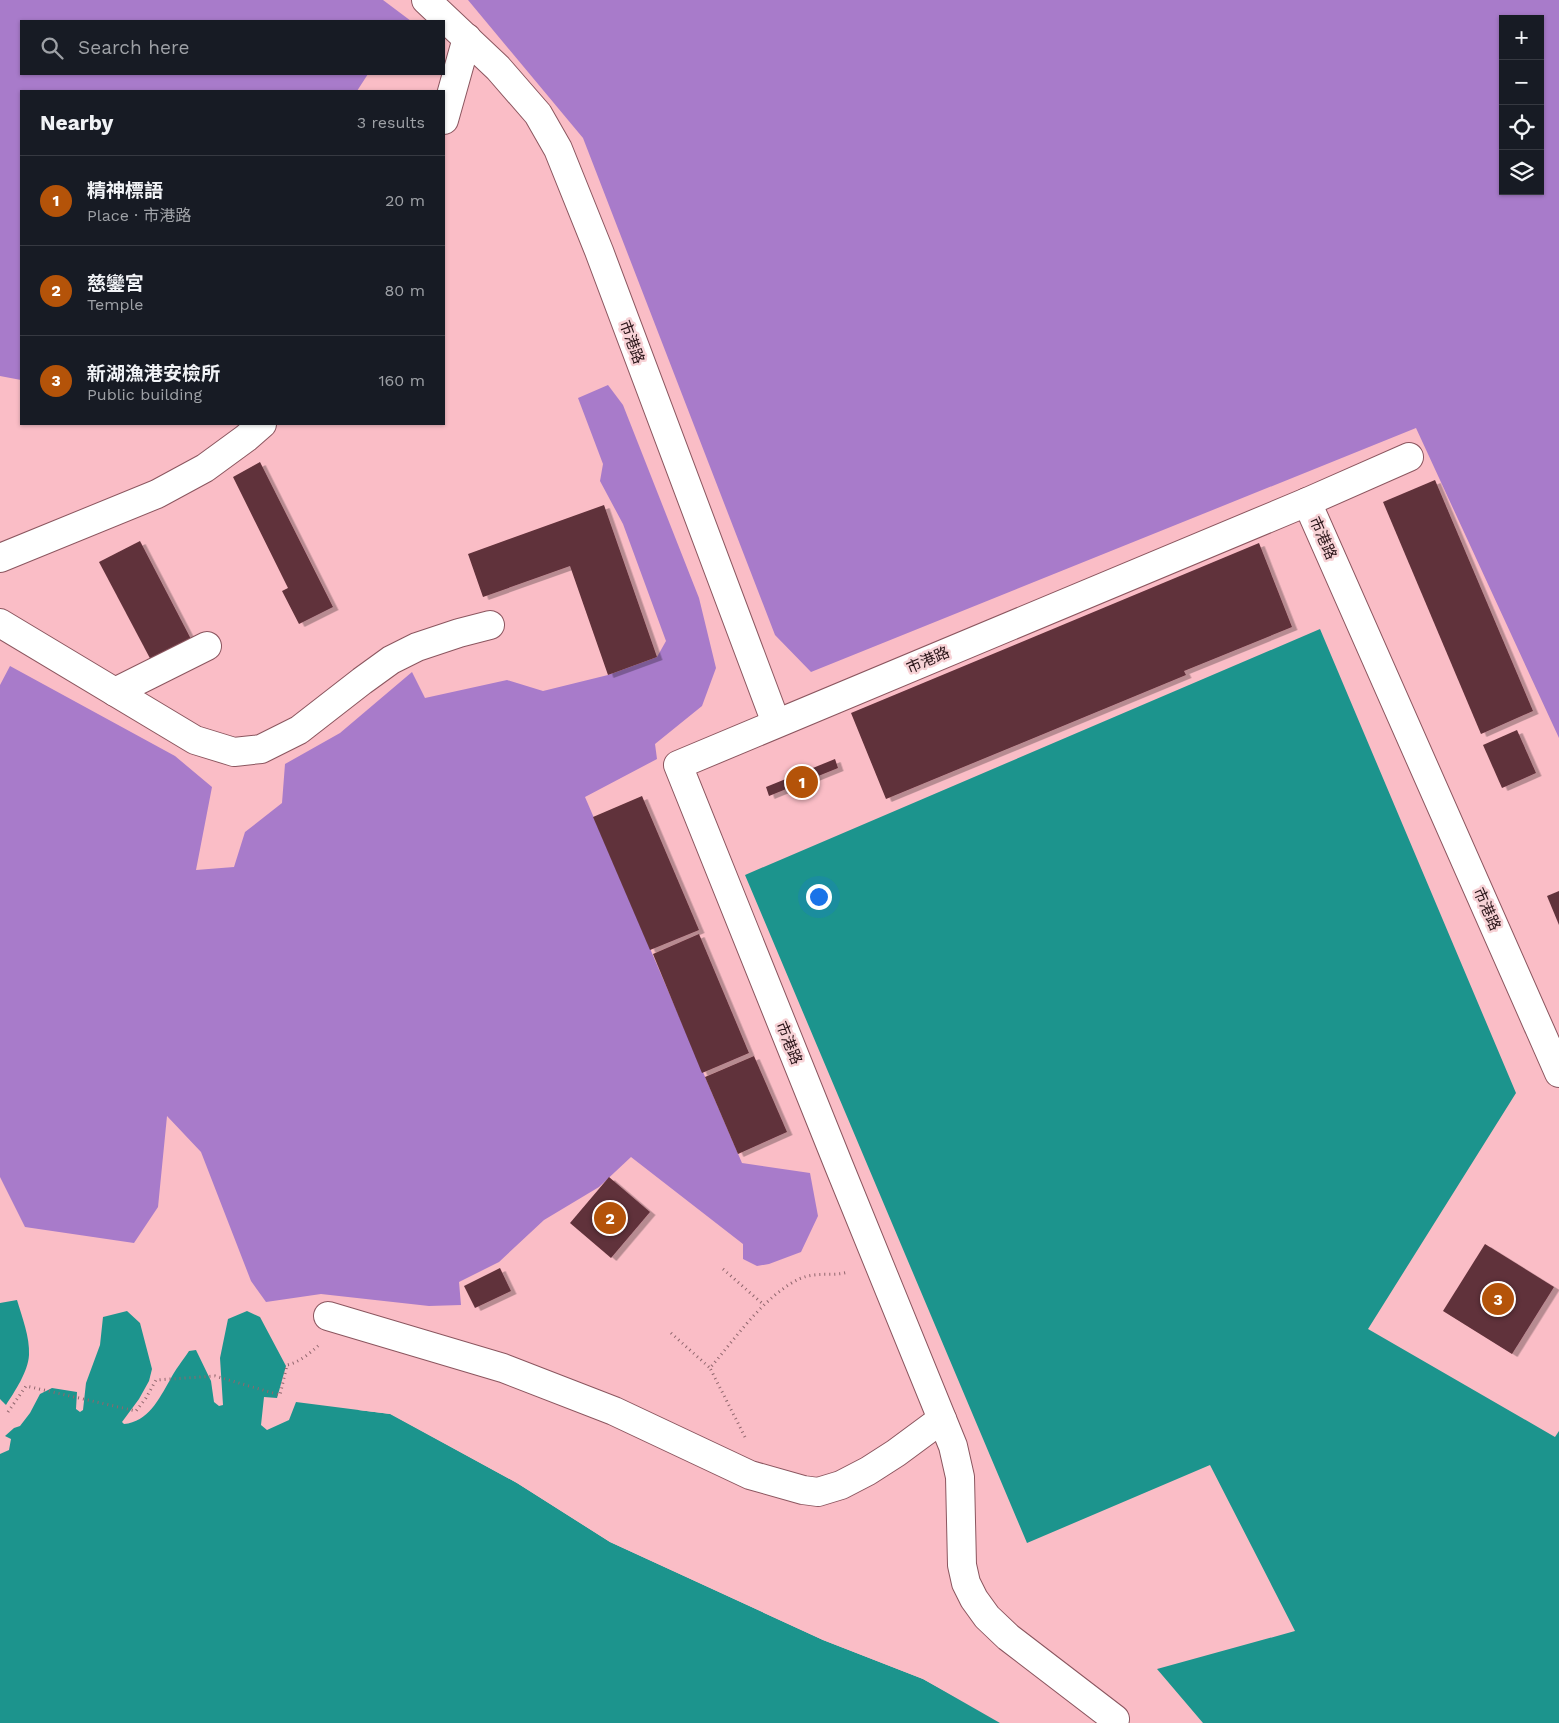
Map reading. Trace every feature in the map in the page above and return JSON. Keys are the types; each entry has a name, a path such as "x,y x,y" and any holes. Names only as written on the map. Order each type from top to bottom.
{"street":[{"name":"市港路","path":"426,0 498,68 538,114 558,149 776,723"},
{"path":"445,116 467,38"},
{"path":"0,558 157,494 205,468 261,425"},
{"path":"1307,502 1409,457"},
{"name":"市港路","path":"1115,1719 1008,1637 987,1617 974,1599 966,1583 962,1565 960,1477 953,1446 678,765 1307,502 1559,1073"},
{"path":"0,623 195,740 234,752 261,749 299,730 362,680 391,660 418,647 490,625"},
{"path":"115,692 207,646"},
{"path":"328,1316 503,1368 614,1411 750,1475 804,1490 818,1492 841,1486 896,1453 942,1419"}],"path":[{"path":"710,1368 764,1305 786,1287 800,1279 817,1274 842,1274 877,1261"},
{"path":"723,1269 764,1305"},
{"path":"671,1333 710,1368 746,1439"},
{"path":"8,1412 26,1386 136,1412 156,1380 215,1376 280,1395 287,1365"}],"shaded area":[{"path":"0,0 383,0 410,20 20,20 20,75 367,75 358,90 20,90 20,380 0,376"},
{"path":"468,0 1559,0 1559,738 1416,428 811,672 775,635 583,138"},
{"path":"608,385 623,405 699,598 716,668 702,706 655,744 657,759 585,797 742,1163 810,1173 818,1216 801,1252 769,1264 757,1266 743,1259 743,1244 631,1157 599,1187 544,1220 499,1262 459,1282 461,1305 429,1306 321,1294 266,1302 251,1281 201,1152 167,1116 158,1207 134,1243 25,1227 0,1177 0,685 10,666 175,756 212,787 196,870 234,867 245,832 282,803 285,764 340,733 412,672 425,698 507,680 543,691 608,675 657,657 666,641 623,524 600,481 603,464 578,398"}],"water":[{"path":"1320,629 1516,1093 1368,1329 1555,1437 1559,1431 1559,1723 1203,1723 1157,1669 1295,1631 1210,1465 1027,1543 745,875"},
{"path":"17,1300 27,1334 29,1355 24,1375 6,1405 0,1399 0,1303"},
{"path":"127,1311 140,1323 152,1369 149,1381 139,1399 122,1422 124,1424 140,1419 152,1408 189,1351 196,1350 211,1381 214,1402 219,1406 223,1405 220,1358 228,1319 247,1311 260,1317 286,1366 277,1398 264,1397 261,1425 267,1430 289,1420 296,1402 390,1414 517,1483 610,1542 823,1640 923,1679 1000,1723 0,1723 0,1454 9,1450 11,1439 5,1436 14,1428 20,1426 30,1413 40,1394 52,1388 77,1392 76,1409 80,1412 83,1410 86,1383 100,1345 103,1317"}],"pier":[{"path":"359,1408 392,1412 518,1481 611,1540 824,1637 924,1676 1003,1723 923,1679 823,1640 610,1542 517,1483 391,1414 358,1410"}],"building":[{"path":"260,462 333,607 299,624 282,591 288,588 233,477"},
{"path":"1435,480 1533,711 1481,734 1383,502"},
{"path":"604,505 657,657 608,675 570,566 483,597 468,554"},
{"path":"140,541 193,643 153,664 99,562"},
{"path":"1259,543 1292,627 1184,671 1186,675 886,799 851,713"},
{"path":"1517,730 1536,773 1502,788 1483,745"},
{"path":"835,759 838,768 769,796 766,787"},
{"path":"642,796 699,930 650,950 593,817"},
{"path":"1559,891 1559,925 1547,896"},
{"path":"699,934 749,1053 702,1073 653,954"},
{"path":"754,1056 787,1132 738,1154 705,1077"},
{"path":"609,1177 650,1212 611,1258 570,1223"},
{"path":"1485,1244 1554,1287 1512,1354 1443,1311"},
{"path":"500,1268 511,1291 475,1308 464,1286"}],"place":[{"name":"精神標語","path":"802,782"},
{"name":"慈鑾宮","path":"610,1218"},
{"name":"新湖漁港安檢所","path":"1498,1299"}]}
